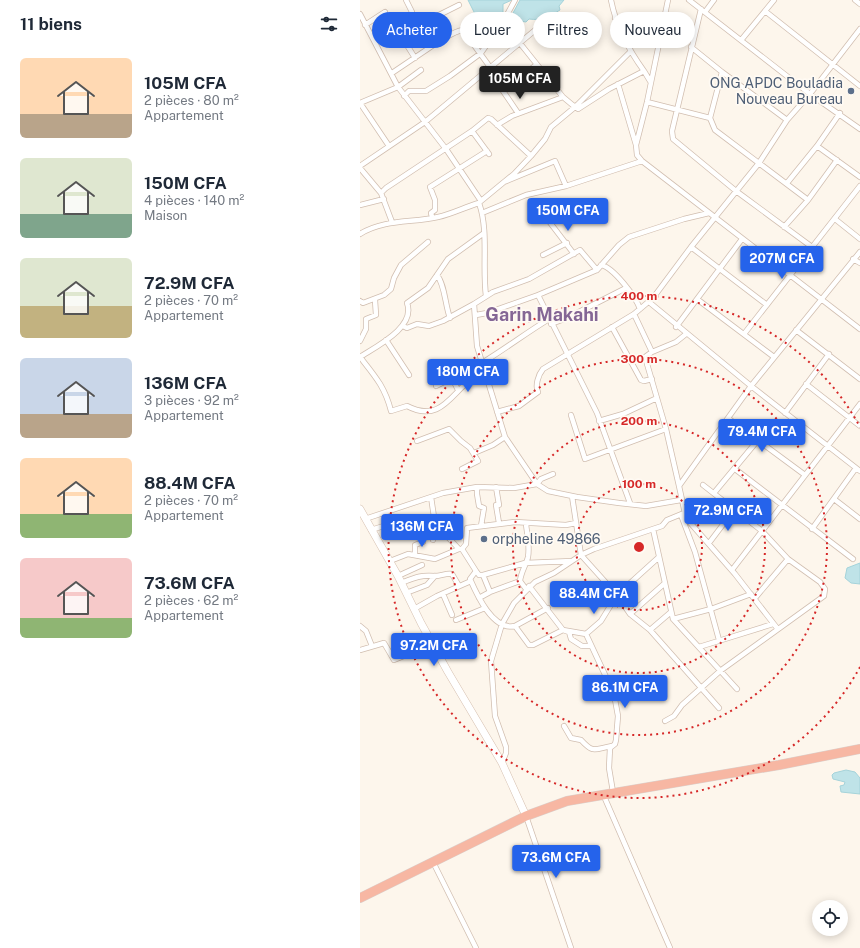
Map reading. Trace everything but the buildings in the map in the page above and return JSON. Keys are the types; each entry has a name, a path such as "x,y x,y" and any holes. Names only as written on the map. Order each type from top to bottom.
{"highway":[{"path":"592,793 603,794 613,790 860,744"},
{"path":"362,894 525,813 554,804 592,793 779,765 860,749"},
{"path":"362,894 433,862 525,813"}],"street":[{"path":"406,0 412,12"},
{"path":"508,12 515,0"},
{"path":"611,0 614,12"},
{"path":"665,12 668,0"},
{"path":"689,0 742,39 810,94 840,113 860,129"},
{"path":"695,34 703,10 714,0"},
{"path":"742,39 774,0"},
{"path":"854,0 860,4"},
{"path":"445,12 459,5"},
{"path":"766,11 860,86"},
{"path":"360,14 398,87 446,149 480,202 484,233 486,296"},
{"path":"365,24 372,20"},
{"path":"497,412 517,407 538,392 536,388 540,373 567,354 634,314 649,302 759,163 787,120 810,94 860,29"},
{"path":"452,34 457,30 463,30 506,89 504,91 518,113"},
{"path":"525,39 533,32"},
{"path":"409,48 415,58"},
{"path":"392,73 429,48"},
{"path":"404,96 409,92 426,91 450,76 481,53 485,48"},
{"path":"392,222 381,193 360,167 425,122 514,48"},
{"path":"524,48 563,97 578,109 618,84 644,71"},
{"path":"628,48 650,81"},
{"path":"636,146 647,102 657,48"},
{"path":"691,48 672,131 673,139 736,191 812,247"},
{"path":"693,48 722,72 787,120"},
{"path":"360,234 367,229 392,222 420,221 432,217 436,218 480,202 514,174 545,139 551,127 575,106 630,52"},
{"path":"506,89 536,65"},
{"path":"390,146 360,103 398,87 421,70"},
{"path":"722,72 710,118 715,130 808,200"},
{"path":"618,84 638,155 642,161 716,217 820,300 860,329"},
{"path":"497,125 518,113 563,97"},
{"path":"647,102 710,118"},
{"path":"787,183 817,146 840,113"},
{"path":"381,193 398,179 472,132 488,118 531,156"},
{"path":"432,217 431,213 435,210 435,200 430,187 488,153 472,132"},
{"path":"817,146 860,177"},
{"path":"784,227 808,200 837,160"},
{"path":"482,214 526,195 566,186 642,161"},
{"path":"504,182 555,162 566,186"},
{"path":"744,334 860,186"},
{"path":"360,205 384,199"},
{"path":"476,315 487,313 538,295 597,270 619,245 629,237 684,219 709,213"},
{"path":"835,219 860,239"},
{"path":"548,220 574,254"},
{"path":"484,233 448,259 428,288 407,303 409,310 403,326 386,340 360,357 382,384 388,397 391,411 407,406 414,411 435,411 445,404 458,390 476,375 484,371"},
{"path":"676,327 742,239"},
{"path":"360,301 363,303 375,300 392,288 394,278 401,266 428,242"},
{"path":"543,255 567,243"},
{"path":"691,247 767,305"},
{"path":"403,326 407,328 417,324 429,326 450,318 486,296 512,284 529,279 581,250 597,270"},
{"path":"679,486 729,419 751,386 860,252"},
{"path":"853,259 860,264"},
{"path":"601,265 607,266 637,300 640,309"},
{"path":"437,275 441,284 450,318"},
{"path":"482,364 501,352 519,337 550,322 567,318 626,288"},
{"path":"538,295 599,421 630,503"},
{"path":"697,299 774,357"},
{"path":"360,342 366,329 366,319 376,315 375,300"},
{"path":"649,302 676,327 858,470 812,529"},
{"path":"474,304 476,315 475,330 482,364 505,437 537,484 548,491 572,496 646,506 681,500"},
{"path":"634,314 652,352"},
{"path":"612,327 641,380 644,381 652,378"},
{"path":"796,330 860,379"},
{"path":"686,334 676,342 652,352 645,357 666,429 679,486 682,514 696,552 719,640"},
{"path":"386,340 409,375"},
{"path":"785,413 829,354"},
{"path":"436,386 452,378 458,390"},
{"path":"806,384 860,426"},
{"path":"599,421 624,414 657,398"},
{"path":"732,570 860,404"},
{"path":"571,415 585,460 666,429"},
{"path":"729,419 805,475"},
{"path":"417,441 449,429 474,453 478,461 462,469"},
{"path":"474,453 493,445 505,437"},
{"path":"714,493 758,440"},
{"path":"735,469 853,559"},
{"path":"366,519 431,497 477,487 514,488 537,484 541,479 553,474"},
{"path":"665,721 674,716 682,705 720,671 777,628 824,596 825,589 820,582 788,559 762,532 703,485"},
{"path":"477,487 476,494 479,506 484,508 481,526"},
{"path":"496,487 499,505 496,505 499,523"},
{"path":"572,496 581,556 617,595 630,614 650,630 719,708"},
{"path":"431,497 436,530 433,540"},
{"path":"834,499 860,519"},
{"path":"360,510 390,560 433,644 502,763 525,813 571,948"},
{"path":"709,543 734,510"},
{"path":"502,763 506,753 506,747 495,716 491,661 502,624 514,603 528,587 594,549 662,526 667,520 682,514"},
{"path":"682,514 732,570 777,628"},
{"path":"390,560 408,554 426,556 432,560 460,549 466,544 466,528 515,522 526,524 576,523"},
{"path":"371,530 393,523 415,524 431,527 444,532 456,529"},
{"path":"520,581 528,553 526,524"},
{"path":"653,529 673,619 736,688"},
{"path":"444,532 460,549 479,575 525,562 572,561"},
{"path":"415,555 415,545 423,542"},
{"path":"586,634 601,620 617,595 659,557"},
{"path":"755,598 788,559"},
{"path":"400,580 422,565"},
{"path":"476,571 470,578 479,598 485,608 502,624 511,627 515,626 548,608"},
{"path":"400,580 422,575 435,576 452,574 459,586"},
{"path":"483,575 490,592"},
{"path":"406,593 427,585 435,576"},
{"path":"414,609 471,581"},
{"path":"520,581 528,587 548,608 563,630 569,632 571,639 582,646 590,646"},
{"path":"479,598 490,592 520,581"},
{"path":"630,614 665,583"},
{"path":"443,594 452,615"},
{"path":"673,619 711,609 751,594"},
{"path":"456,620 485,608"},
{"path":"650,630 671,612"},
{"path":"699,647 773,624"},
{"path":"360,626 366,631 372,646"},
{"path":"515,626 529,645 533,645 563,630 586,634"},
{"path":"586,634 590,646 615,697 617,722 616,740 610,748 609,768 613,790"},
{"path":"360,650 384,643 394,660 433,644"},
{"path":"564,726 571,738 581,740 592,750 612,746"},
{"path":"603,794 670,948"},
{"path":"433,862 476,948"}],"water":[{"path":"468,0 512,0 503,4 503,12 474,12"},
{"path":"520,0 564,0 559,6 560,10 556,12 533,12 533,19 529,19 526,22 525,12 514,12"},
{"path":"860,563 860,584 851,583 845,578 847,568"},
{"path":"846,770 855,772 860,778 860,794 841,792 840,786 844,785 845,782 833,779 832,775 834,773"}],"place":[{"name":"ONG APDC Bouladia Nouveau Bureau","path":"851,91"},
{"name":"orpheline 49866","path":"484,539"}],"district":[{"name":"Garin Makahi","path":"542,315"}]}
